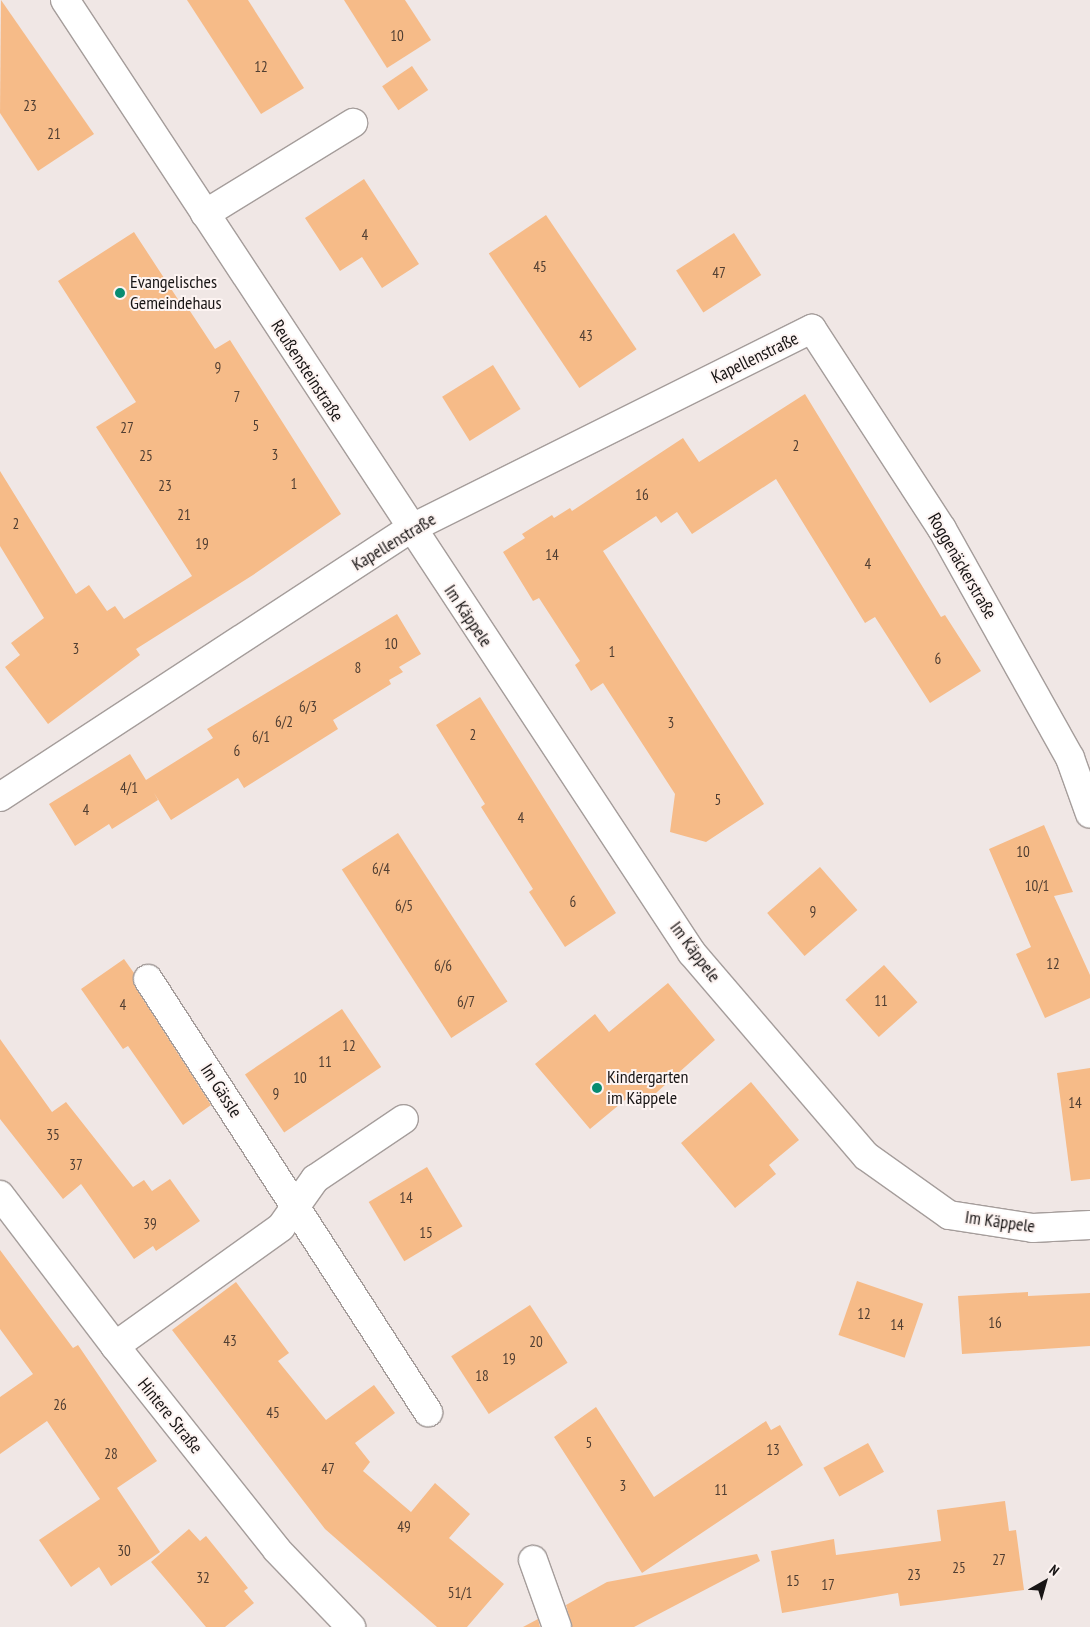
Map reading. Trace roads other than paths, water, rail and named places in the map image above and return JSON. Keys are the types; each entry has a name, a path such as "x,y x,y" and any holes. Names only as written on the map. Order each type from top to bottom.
{"street":[{"name":"Reußensteinstraße","path":"65,0 410,529"},
{"path":"204,214 353,123"},
{"name":"Kapellenstraße","path":"0,797 410,529 812,329"},
{"name":"Roggenäckerstraße","path":"812,329 942,529 1070,758 1090,814"},
{"name":"Im Käppele","path":"410,529 692,953 866,1156 949,1214 1034,1228 1090,1225"},
{"name":"Im Gässle","path":"148,978 428,1412"},
{"path":"115,1346 281,1227 295,1204 315,1179 404,1119"},
{"name":"Hintere Straße","path":"0,1195 115,1346 277,1550 351,1627"},
{"path":"534,1560 556,1627"}],"place":[{"name":"Evangelisches Gemeindehaus","path":"120,293"},
{"name":"Kindergarten im Käppele","path":"597,1088"}]}
